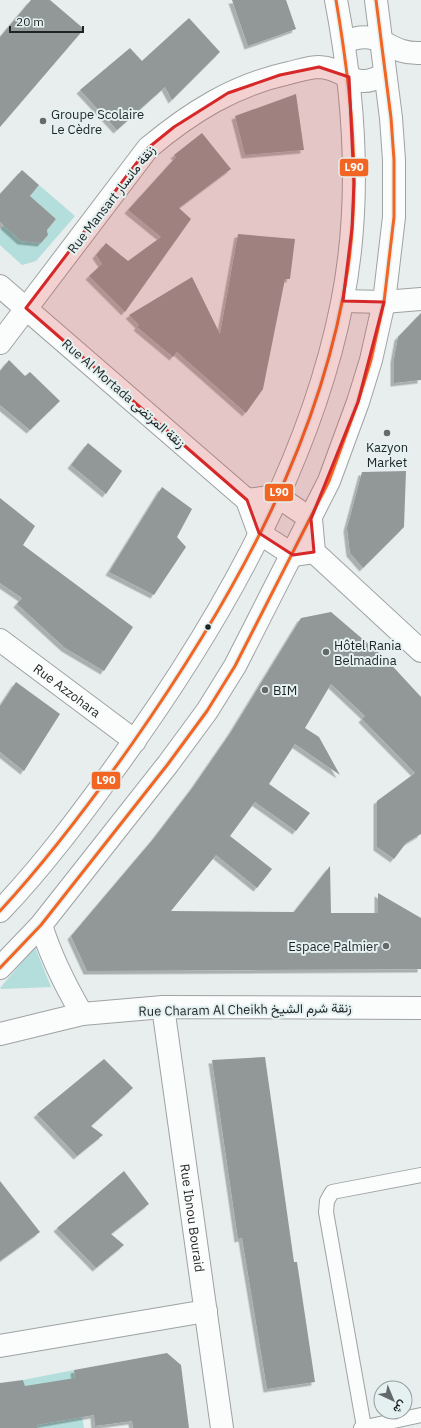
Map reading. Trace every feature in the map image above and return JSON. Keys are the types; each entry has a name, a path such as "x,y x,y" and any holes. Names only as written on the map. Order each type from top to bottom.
{"street":[{"path":"0,911 40,867 89,804 135,741 200,641 245,562 292,464 320,389 330,357 343,300 352,228 354,190 349,77 336,0"},
{"path":"0,968 41,925 164,770 207,711 235,666 329,481 358,402 371,360 384,302 394,217 395,188 391,118 384,74 376,0"},
{"path":"344,42 362,37 371,37 380,40 402,52 421,53"},
{"name":"Rue Mansart زنقة مانسار","path":"0,343 148,148 201,108 228,93 280,75 319,67 339,72 358,81 368,82 384,74"},
{"name":"Rue Al Mortada زنقة المرتضى","path":"0,286 248,500"},
{"path":"343,300 384,302 421,299"},
{"path":"311,519 276,496 248,500 259,533 292,555 314,552"},
{"path":"311,519 314,552 419,647"},
{"name":"Rue Azzohara","path":"0,640 135,741"},
{"path":"41,925 55,966 82,1014"},
{"name":"Rue Charam Al Cheikh زنقة شرم الشيخ","path":"0,1034 82,1014 163,1007 421,1008"},
{"name":"Rue Ibnou Bouraid","path":"163,1007 222,1428"},
{"path":"0,1346 206,1311"}],"lane":[{"path":"421,1175 332,1192 327,1201 326,1212 363,1428 421,1415"}],"highlighted area":[{"path":"319,67 349,77 354,183 352,228 343,301 384,302 358,402 311,519 314,552 293,555 259,533 247,500 26,308 148,148 174,127 228,93 280,75"}],"shaded area":[{"path":"39,185 75,216 36,261 22,265 0,245 0,230 4,225 41,243 48,235 47,230 56,219 30,196"},
{"path":"35,947 51,987 0,988"},
{"path":"74,1370 84,1428 38,1428 23,1380"}],"building":[{"path":"31,0 50,0 84,29 0,127 0,37"},
{"path":"232,0 286,0 296,29 248,46"},
{"path":"189,18 220,52 172,100 165,87 117,130 80,90 130,48 142,61"},
{"path":"296,94 304,150 245,155 235,116"},
{"path":"202,133 231,169 179,208 191,219 125,312 89,276 102,264 96,255 106,243 128,261 161,237 128,210 176,157 174,155"},
{"path":"22,170 39,185 30,196 56,219 47,230 48,235 41,243 21,241 0,222 0,194"},
{"path":"238,234 295,239 290,279 285,279 263,389 246,413 177,352 173,357 137,327 139,325 129,315 192,277 220,334"},
{"path":"421,313 421,380 394,383 394,359 398,337"},
{"path":"9,360 25,376 30,372 60,401 30,430 0,405 0,371"},
{"path":"88,443 122,471 106,494 71,465"},
{"path":"406,471 404,527 363,568 350,553 347,528 362,472"},
{"path":"162,487 192,509 177,537 186,547 154,595 109,572"},
{"path":"0,498 35,526 23,545 133,627 104,671 65,648 17,604 22,598 0,583"},
{"path":"331,612 386,659 421,697 421,834 406,843 394,859 377,847 377,801 415,773 362,719 365,716 331,684 305,728 319,737 340,775 295,744 269,784 310,813 296,831 255,802 230,836 272,869 257,888 216,855 171,911 294,912 330,866 331,913 378,913 378,893 421,918 421,969 87,971 71,936 154,838 193,787 231,732 301,618"},
{"path":"16,682 60,714 24,771 0,752 0,706"},
{"path":"265,1057 294,1262 297,1262 315,1382 267,1389 242,1238 238,1239 212,1060"},
{"path":"104,1059 133,1088 91,1126 103,1135 77,1156 37,1114"},
{"path":"124,1171 149,1204 111,1234 124,1245 96,1268 57,1228"},
{"path":"0,1181 40,1232 0,1261"},
{"path":"167,1353 181,1365 189,1428 133,1428 132,1421 95,1426 94,1415 37,1425 38,1428 0,1428 0,1383 23,1380 25,1386 75,1378 74,1370"}],"transit line":[{"name":"L90","path":"0,911 52,851 85,809 169,690 204,634 237,576 268,518 295,457 317,396 335,333 348,268 352,234 354,167 350,100 336,0"},
{"name":"L90","path":"0,968 41,925 168,764 207,711 235,666 329,481 358,402 371,360 384,302 394,217 394,160 391,118 376,0"}],"place":[{"name":"Groupe Scolaire Le Cèdre","path":"43,121"},
{"name":"Kazyon Market","path":"387,433"},
{"name":"Hôtel Rania Belmadina","path":"326,652"},
{"name":"BIM","path":"265,690"},
{"name":"Espace Palmier","path":"386,946"}]}
